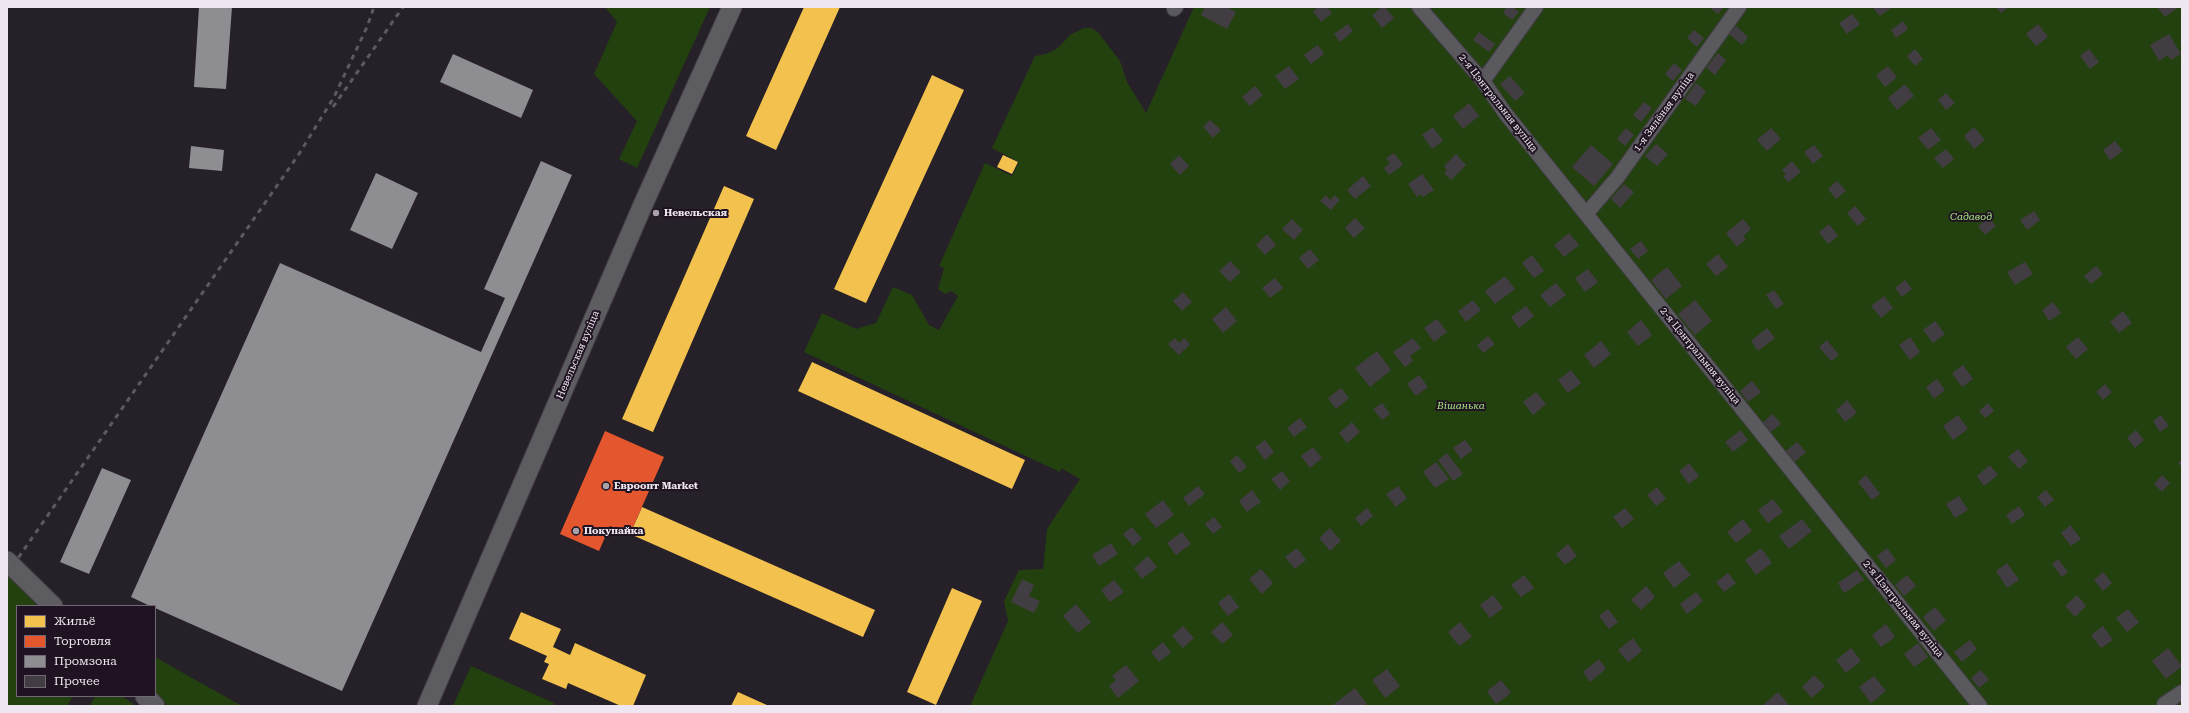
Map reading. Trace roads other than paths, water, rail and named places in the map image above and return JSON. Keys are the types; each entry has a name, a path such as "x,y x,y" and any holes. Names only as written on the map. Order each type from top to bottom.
{"street":[{"name":"Невельская вуліца","path":"427,706 639,214 732,7"},
{"name":"2-я Цэнтральная вуліца","path":"1420,7 1483,81 1505,113 1979,706"},
{"path":"1483,81 1536,7"},
{"name":"1-я Зялёная вуліца","path":"1586,214 1617,178 1739,7"},
{"path":"7,560 52,605"},
{"path":"2164,704 2182,692"},
{"path":"146,697 155,706"}],"railway":[{"path":"7,574 299,154 334,97 367,27 374,7"},
{"path":"333,107 403,7"}],"place":[{"name":"Невельская","path":"656,213"},
{"name":"Евроопт Market","path":"606,486"},
{"name":"Покупайка","path":"576,531"}],"park label":[{"name":"Садавод","path":"1971,217"},
{"name":"Вішанька","path":"1461,406"}]}
